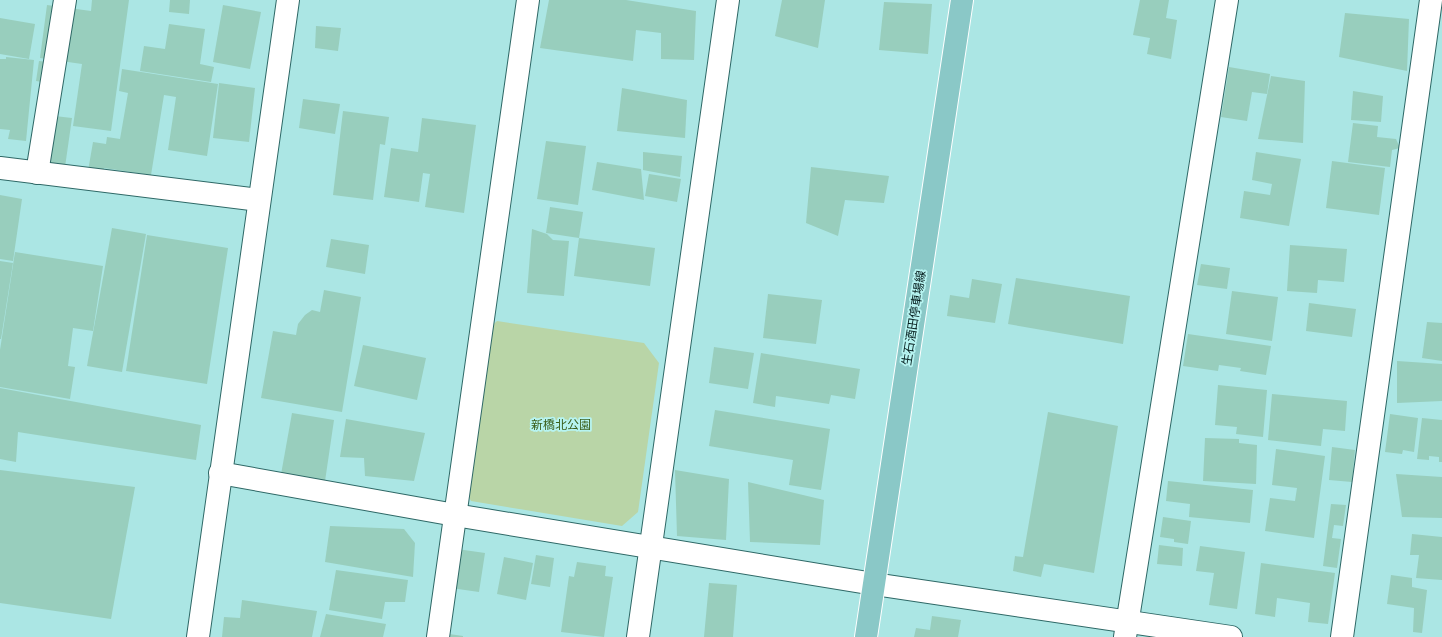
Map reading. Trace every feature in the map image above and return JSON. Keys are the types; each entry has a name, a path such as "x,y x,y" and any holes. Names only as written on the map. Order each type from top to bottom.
{"main road":[{"name":"生石酒田停車場線","path":"866,637 962,0"}],"street":[{"path":"37,173 65,0"},
{"path":"198,637 288,0"},
{"path":"438,637 528,0"},
{"path":"638,637 728,0"},
{"path":"1126,629 1227,0"},
{"path":"1342,637 1431,0"},
{"path":"0,168 259,200"},
{"path":"220,473 455,515 874,584 1126,629 1231,637"}],"green space":[{"name":"新橋北公園","path":"497,321 644,343 659,363 638,512 622,526 471,501 464,488 486,331"}],"building":[{"path":"92,0 129,0 111,131 73,126 82,64 40,58 47,5 91,11"},
{"path":"170,0 190,0 189,14 169,12"},
{"path":"549,0 626,0 696,11 694,60 661,59 661,33 636,30 633,61 540,48"},
{"path":"782,0 825,0 818,48 775,36"},
{"path":"1140,0 1169,0 1166,18 1177,20 1171,59 1147,54 1150,38 1133,35"},
{"path":"884,2 932,4 928,54 879,50"},
{"path":"223,5 261,12 250,69 213,62"},
{"path":"1345,13 1409,19 1407,71 1339,57"},
{"path":"0,18 35,24 29,59 0,54"},
{"path":"169,24 205,29 200,64 214,67 211,82 140,71 144,46 165,49"},
{"path":"316,26 341,28 338,51 315,48"},
{"path":"6,57 34,60 26,141 8,139 10,130 0,129 0,59 6,59"},
{"path":"39,61 57,63 54,84 36,81"},
{"path":"1229,67 1270,74 1267,94 1252,92 1247,121 1221,117"},
{"path":"122,69 218,84 207,156 168,150 176,97 164,95 151,175 104,168 103,173 88,171 93,142 106,144 107,137 120,139 128,93 119,91"},
{"path":"1271,76 1305,81 1303,143 1258,139"},
{"path":"219,83 255,88 249,142 213,138"},
{"path":"622,88 687,100 685,138 617,131"},
{"path":"1353,91 1383,96 1381,122 1351,120"},
{"path":"303,99 340,104 335,134 299,128"},
{"path":"343,111 389,117 385,145 380,144 373,200 333,195"},
{"path":"46,115 72,118 65,167 39,164"},
{"path":"422,118 476,125 464,213 425,207 430,174 423,173 419,202 384,197 391,148 418,152"},
{"path":"1353,123 1378,126 1377,137 1396,139 1400,148 1392,150 1390,167 1348,162"},
{"path":"546,141 586,146 578,205 537,199"},
{"path":"643,152 682,156 680,177 643,170"},
{"path":"1256,152 1301,159 1289,226 1240,218 1244,191 1270,195 1272,184 1252,180"},
{"path":"1332,161 1385,168 1379,215 1326,208"},
{"path":"597,162 641,169 644,200 592,190"},
{"path":"811,167 889,176 884,203 845,200 838,236 806,223"},
{"path":"649,174 681,179 677,202 645,196"},
{"path":"0,195 22,199 13,261 0,259"},
{"path":"550,207 583,212 579,238 546,233"},
{"path":"112,228 146,234 122,372 87,366"},
{"path":"532,229 547,234 553,240 569,241 564,296 527,293"},
{"path":"147,235 228,248 207,384 126,371"},
{"path":"579,238 655,248 650,286 574,276"},
{"path":"331,239 369,245 365,274 326,267"},
{"path":"1290,245 1347,249 1344,282 1318,280 1317,293 1287,291"},
{"path":"15,252 103,266 93,331 73,328 68,366 75,367 70,399 0,387 0,350"},
{"path":"0,261 13,263 1,339 0,339"},
{"path":"1201,264 1230,268 1227,289 1197,285"},
{"path":"1016,278 1130,296 1123,344 1008,324"},
{"path":"972,279 1002,284 995,323 947,316 950,295 969,298"},
{"path":"324,290 361,297 342,412 261,398 273,331 296,335 298,324 305,315 312,310 320,312"},
{"path":"1232,291 1278,297 1272,341 1226,334"},
{"path":"768,294 822,300 816,344 763,338"},
{"path":"1309,303 1356,309 1352,337 1306,331"},
{"path":"1427,322 1442,323 1442,361 1422,358"},
{"path":"1188,334 1271,346 1266,375 1240,371 1241,368 1219,365 1218,371 1183,366"},
{"path":"363,345 426,358 417,400 354,386"},
{"path":"714,347 754,353 748,389 709,383"},
{"path":"761,353 860,369 855,399 831,395 829,404 776,396 775,407 753,403"},
{"path":"1397,361 1442,364 1442,401 1397,403"},
{"path":"1218,385 1267,390 1263,437 1236,434 1237,427 1215,425"},
{"path":"0,388 201,425 196,460 18,432 16,462 0,459"},
{"path":"1272,394 1347,401 1345,431 1323,429 1321,446 1268,440"},
{"path":"715,410 830,429 821,490 789,485 793,460 709,446"},
{"path":"1048,412 1118,426 1094,573 1044,564 1041,577 1013,571 1015,556 1023,557"},
{"path":"292,413 334,420 324,488 280,480"},
{"path":"1390,414 1418,418 1414,452 1403,450 1402,454 1385,452"},
{"path":"1422,418 1442,420 1442,462 1439,462 1439,457 1429,456 1429,460 1417,459"},
{"path":"346,419 425,433 414,481 365,476 364,458 340,457"},
{"path":"1205,438 1239,439 1239,443 1257,445 1256,484 1203,481"},
{"path":"1332,447 1355,450 1352,482 1329,480"},
{"path":"1276,449 1325,456 1314,538 1265,531 1270,498 1295,501 1297,488 1272,485"},
{"path":"0,470 135,487 111,619 0,603"},
{"path":"675,470 729,479 726,540 677,536"},
{"path":"1396,474 1442,477 1442,518 1402,517"},
{"path":"1168,481 1253,490 1250,523 1189,517 1190,504 1166,501"},
{"path":"748,482 824,500 820,545 750,542"},
{"path":"1331,504 1346,505 1343,526 1334,525 1332,538 1341,539 1337,568 1323,566"},
{"path":"1163,517 1191,521 1188,544 1174,542 1174,539 1160,537"},
{"path":"330,526 404,529 415,543 413,577 325,562"},
{"path":"1412,534 1442,537 1442,580 1416,578 1419,555 1410,555"},
{"path":"1159,545 1183,548 1182,566 1157,564"},
{"path":"1200,546 1245,552 1237,609 1209,605 1214,573 1196,571"},
{"path":"457,549 485,553 479,592 451,588"},
{"path":"536,555 554,558 550,587 531,584"},
{"path":"504,557 533,563 526,600 497,594"},
{"path":"577,562 606,566 605,576 613,577 604,637 561,632 569,576 574,577"},
{"path":"1261,563 1335,573 1328,624 1308,622 1310,603 1277,598 1275,617 1255,614"},
{"path":"336,570 408,580 405,602 385,602 382,619 329,610"},
{"path":"1391,575 1412,578 1412,587 1427,590 1422,633 1413,632 1414,608 1387,604"},
{"path":"709,583 737,585 733,637 704,637"},
{"path":"242,600 317,611 312,637 222,637 224,617 240,618"},
{"path":"326,614 386,624 383,637 320,637"},
{"path":"932,616 961,620 958,637 914,637 916,628 930,630"},
{"path":"449,634 463,636 463,637 448,637"}]}
